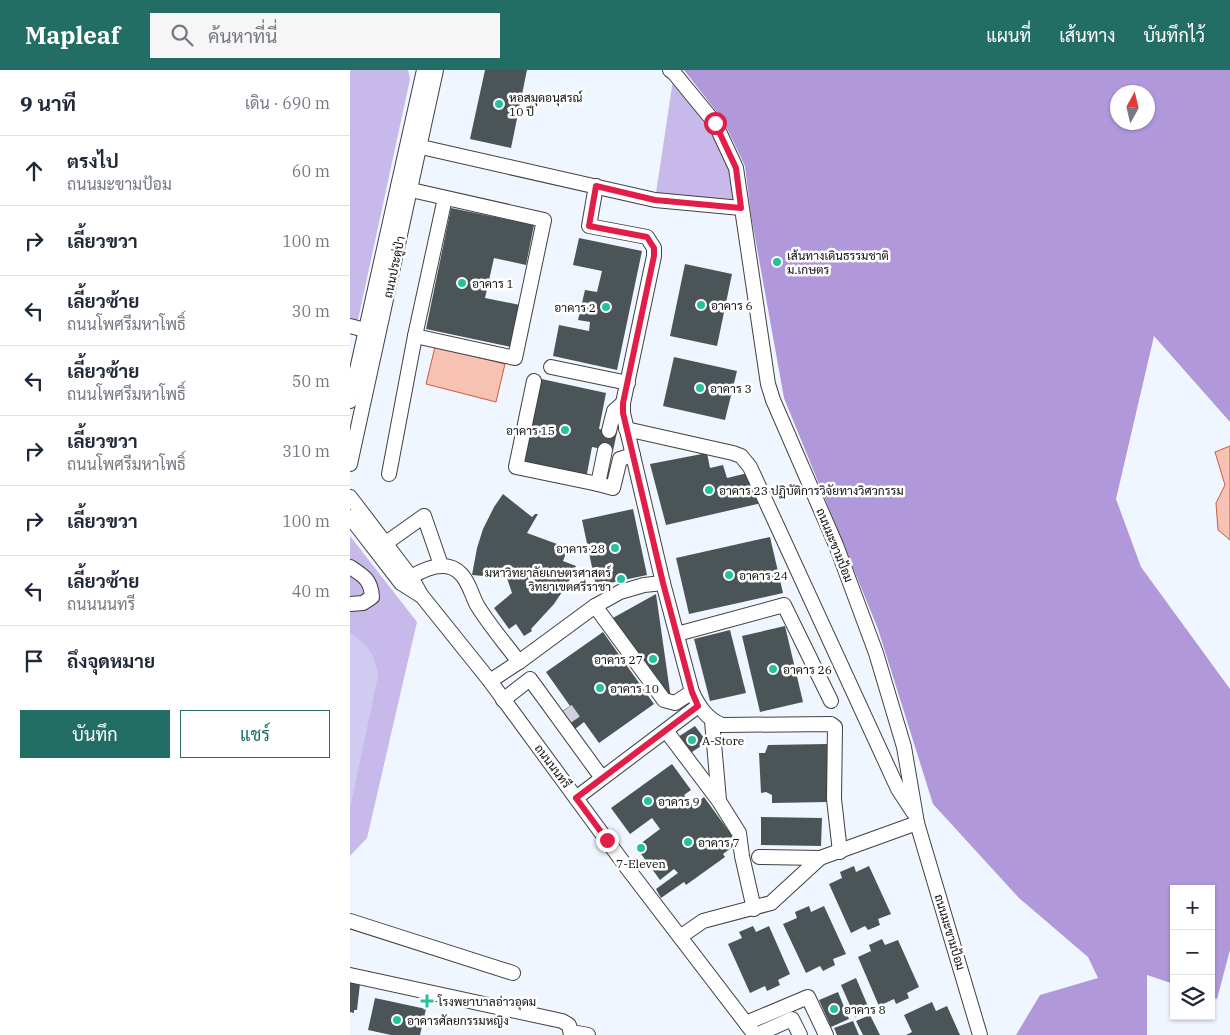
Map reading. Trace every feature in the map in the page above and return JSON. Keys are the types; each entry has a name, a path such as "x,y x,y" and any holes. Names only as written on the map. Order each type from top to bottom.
{"street":[{"name":"ถนนประดู่ป่า","path":"356,395 413,146 424,70"},
{"name":"ถนนประดู่ป่า","path":"413,146 436,70"},
{"name":"ถนนมะขามป้อม","path":"670,70 715,123 736,168 771,392 836,545 876,653 904,747 917,820 980,1035"},
{"path":"413,146 655,200 741,208"},
{"path":"596,186 589,226 647,237 654,248 654,256 623,403 623,413 663,583 692,692 698,706 712,721 722,725 831,724 836,727 834,798 840,852"},
{"name":"ถนนประดู่ป่า","path":"350,464 356,395 365,330 404,189"},
{"path":"404,189 544,220 515,358 415,336"},
{"path":"389,474 415,336 445,198"},
{"path":"350,326 365,330"},
{"path":"551,367 628,383"},
{"path":"534,381 516,467 614,488 620,458 633,455"},
{"path":"610,431 614,411 623,403"},
{"path":"626,429 733,453 741,456 750,467 898,789 917,820 840,852 820,858 759,857"},
{"path":"598,484 605,450"},
{"name":"ถนนนนทรี","path":"350,498 411,577 421,595 490,681 755,1035"},
{"path":"386,543 424,516 441,565"},
{"name":"ถนนนนทรี","path":"350,517 401,583 421,595"},
{"path":"411,577 427,568 441,565 462,574 477,605 519,662"},
{"path":"350,568 366,578 371,586 372,597 363,603 350,604"},
{"path":"490,681 595,606 620,592 644,585 663,583"},
{"path":"677,634 784,605 831,701"},
{"path":"595,606 664,700 675,703 692,692"},
{"path":"503,700 530,679 602,778"},
{"path":"576,798 667,732 698,706"},
{"path":"550,707 566,709"},
{"path":"712,721 719,801"},
{"path":"575,741 578,726"},
{"path":"667,732 719,801 739,833 742,856 754,909"},
{"path":"680,937 703,921 771,903 820,858"},
{"path":"350,922 513,973"},
{"path":"350,976 562,1021 570,1025 571,1034 588,1035"},
{"path":"746,1023 808,997 826,1035"},
{"path":"755,1035 792,1019 800,1035"}],"shaded area":[{"path":"350,70 408,70 410,79 358,320 350,318"},
{"path":"684,70 1230,70 1230,422 1154,336 1116,499 1141,567 1230,689 1230,950 1217,999 1215,998 1215,885 1170,885 1170,983 1147,975 1147,1035 1016,1035 1040,995 1098,978 1088,957 1019,898 933,804 878,629 784,398 751,215 745,166 723,120"},
{"path":"674,73 736,168 741,208 655,200"},
{"path":"435,347 505,364 496,402 426,384"},
{"path":"1230,446 1230,540 1218,530 1216,503 1225,485 1215,452"},
{"path":"350,536 417,622 367,838 350,856"},
{"path":"350,633 362,641 370,651 378,676 350,809"}],"building":[{"name":"หอสมุดอนุสรณ์ 10 ปี","path":"485,70 527,70 511,148 470,139"},
{"name":"อาคาร 1","path":"451,208 534,225 526,265 494,258 485,298 520,305 511,347 426,329"},
{"name":"อาคาร 2","path":"579,238 642,251 617,370 553,356 559,325 589,331 590,322 578,320 585,290 597,292 602,271 573,265"},
{"name":"อาคาร 6","path":"685,264 732,274 717,346 670,336"},
{"name":"อาคาร 3","path":"674,357 737,371 725,420 663,406"},
{"name":"อาคาร 15","path":"537,378 606,393 599,429 617,432 613,451 592,447 586,479 519,465"},
{"name":"อาคาร 23 ปฏิบัติการวิจัยทางวิศวกรรม","path":"707,453 710,468 723,465 727,478 752,472 766,502 666,525 650,464"},
{"path":"503,494 532,517 538,514 527,533 568,548 563,561 576,566 568,583 554,604 531,629 532,631 524,636 516,624 509,629 494,608 512,593 507,578 472,575 483,529"},
{"name":"อาคาร 28","path":"633,509 647,575 596,586 582,520"},
{"name":"อาคาร 24","path":"770,537 783,593 689,614 676,558"},
{"name":"อาคาร 27","path":"656,594 671,699 611,619"},
{"name":"อาคาร 26","path":"785,626 803,702 760,712 742,636"},
{"path":"730,630 746,693 710,701 694,639"},
{"name":"อาคาร 10","path":"603,632 654,704 599,743 584,722 575,729 562,711 570,706 546,672"},
{"name":"A-Store","path":"695,726 707,742 689,754 678,737"},
{"path":"827,744 828,802 772,803 772,795 766,792 761,793 759,753 765,753 768,745"},
{"path":"672,764 691,790 684,795 693,806 704,797 733,837 731,838 735,845 723,854 725,857 686,885 684,882 661,898 656,889 678,873 674,869 660,880 636,847 660,829 652,818 630,834 611,808"},
{"path":"761,817 822,818 821,846 761,845"},
{"path":"854,866 856,872 869,866 891,914 878,919 880,925 868,930 865,926 851,933 829,884 842,878 840,872"},
{"path":"809,906 811,912 824,906 846,954 833,959 835,965 823,971 820,966 806,973 783,924 797,918 795,912"},
{"path":"753,926 756,932 769,926 790,974 778,980 780,985 767,991 765,986 750,993 728,944 742,938 739,932"},
{"path":"882,939 885,945 898,940 919,987 907,993 909,998 896,1004 894,999 879,1006 858,957 871,951 869,945"},
{"name":"อาคาร 8","path":"856,978 870,1011 855,1017 841,985"},
{"path":"350,982 360,984 357,1010 354,1010 354,1013 350,1012"},
{"name":"อาคาร 8","path":"838,992 849,1019 831,1027 819,1000"},
{"name":"อาคารศัลยกรรมหญิง","path":"375,998 426,1009 420,1035 391,1035 368,1030"},
{"path":"932,1002 936,1011 947,1006 960,1035 906,1035 912,1032 904,1015"},
{"name":"อาคาร 8","path":"870,1015 880,1035 863,1035 856,1021"},
{"name":"อาคาร 8","path":"853,1021 859,1035 837,1035 834,1028"}],"tunnel":[{"path":"566,709 578,726"}],"place":[{"name":"หอสมุดอนุสรณ์ 10 ปี","path":"499,104"},
{"name":"เส้นทางเดินธรรมชาติ ม.เกษตร","path":"777,262"},
{"name":"อาคาร 1","path":"462,283"},
{"name":"อาคาร 6","path":"701,305"},
{"name":"อาคาร 2","path":"606,307"},
{"name":"อาคาร 3","path":"700,388"},
{"name":"อาคาร 15","path":"565,430"},
{"name":"อาคาร 23 ปฏิบัติการวิจัยทางวิศวกรรม","path":"709,490"},
{"name":"อาคาร 28","path":"615,548"},
{"name":"อาคาร 24","path":"729,575"},
{"name":"มหาวิทยาลัยเกษตรศาสตร์ วิทยาเขตศรีราชา","path":"621,579"},
{"name":"อาคาร 27","path":"653,659"},
{"name":"อาคาร 26","path":"773,669"},
{"name":"อาคาร 10","path":"600,688"},
{"name":"A-Store","path":"692,740"},
{"name":"อาคาร 9","path":"648,801"},
{"name":"อาคาร 7","path":"688,842"},
{"name":"7-Eleven","path":"641,848"},
{"name":"โรงพยาบาลอ่าวอุดม","path":"427,1001"},
{"name":"อาคาร 8","path":"834,1009"},
{"name":"อาคารศัลยกรรมหญิง","path":"397,1020"}],"route":[{"path":"607,840 576,798 667,732 698,706 692,692 663,583 623,413 623,403 654,256 654,248 647,237 589,226 596,186 655,200 741,208 736,168 715,123"}]}
